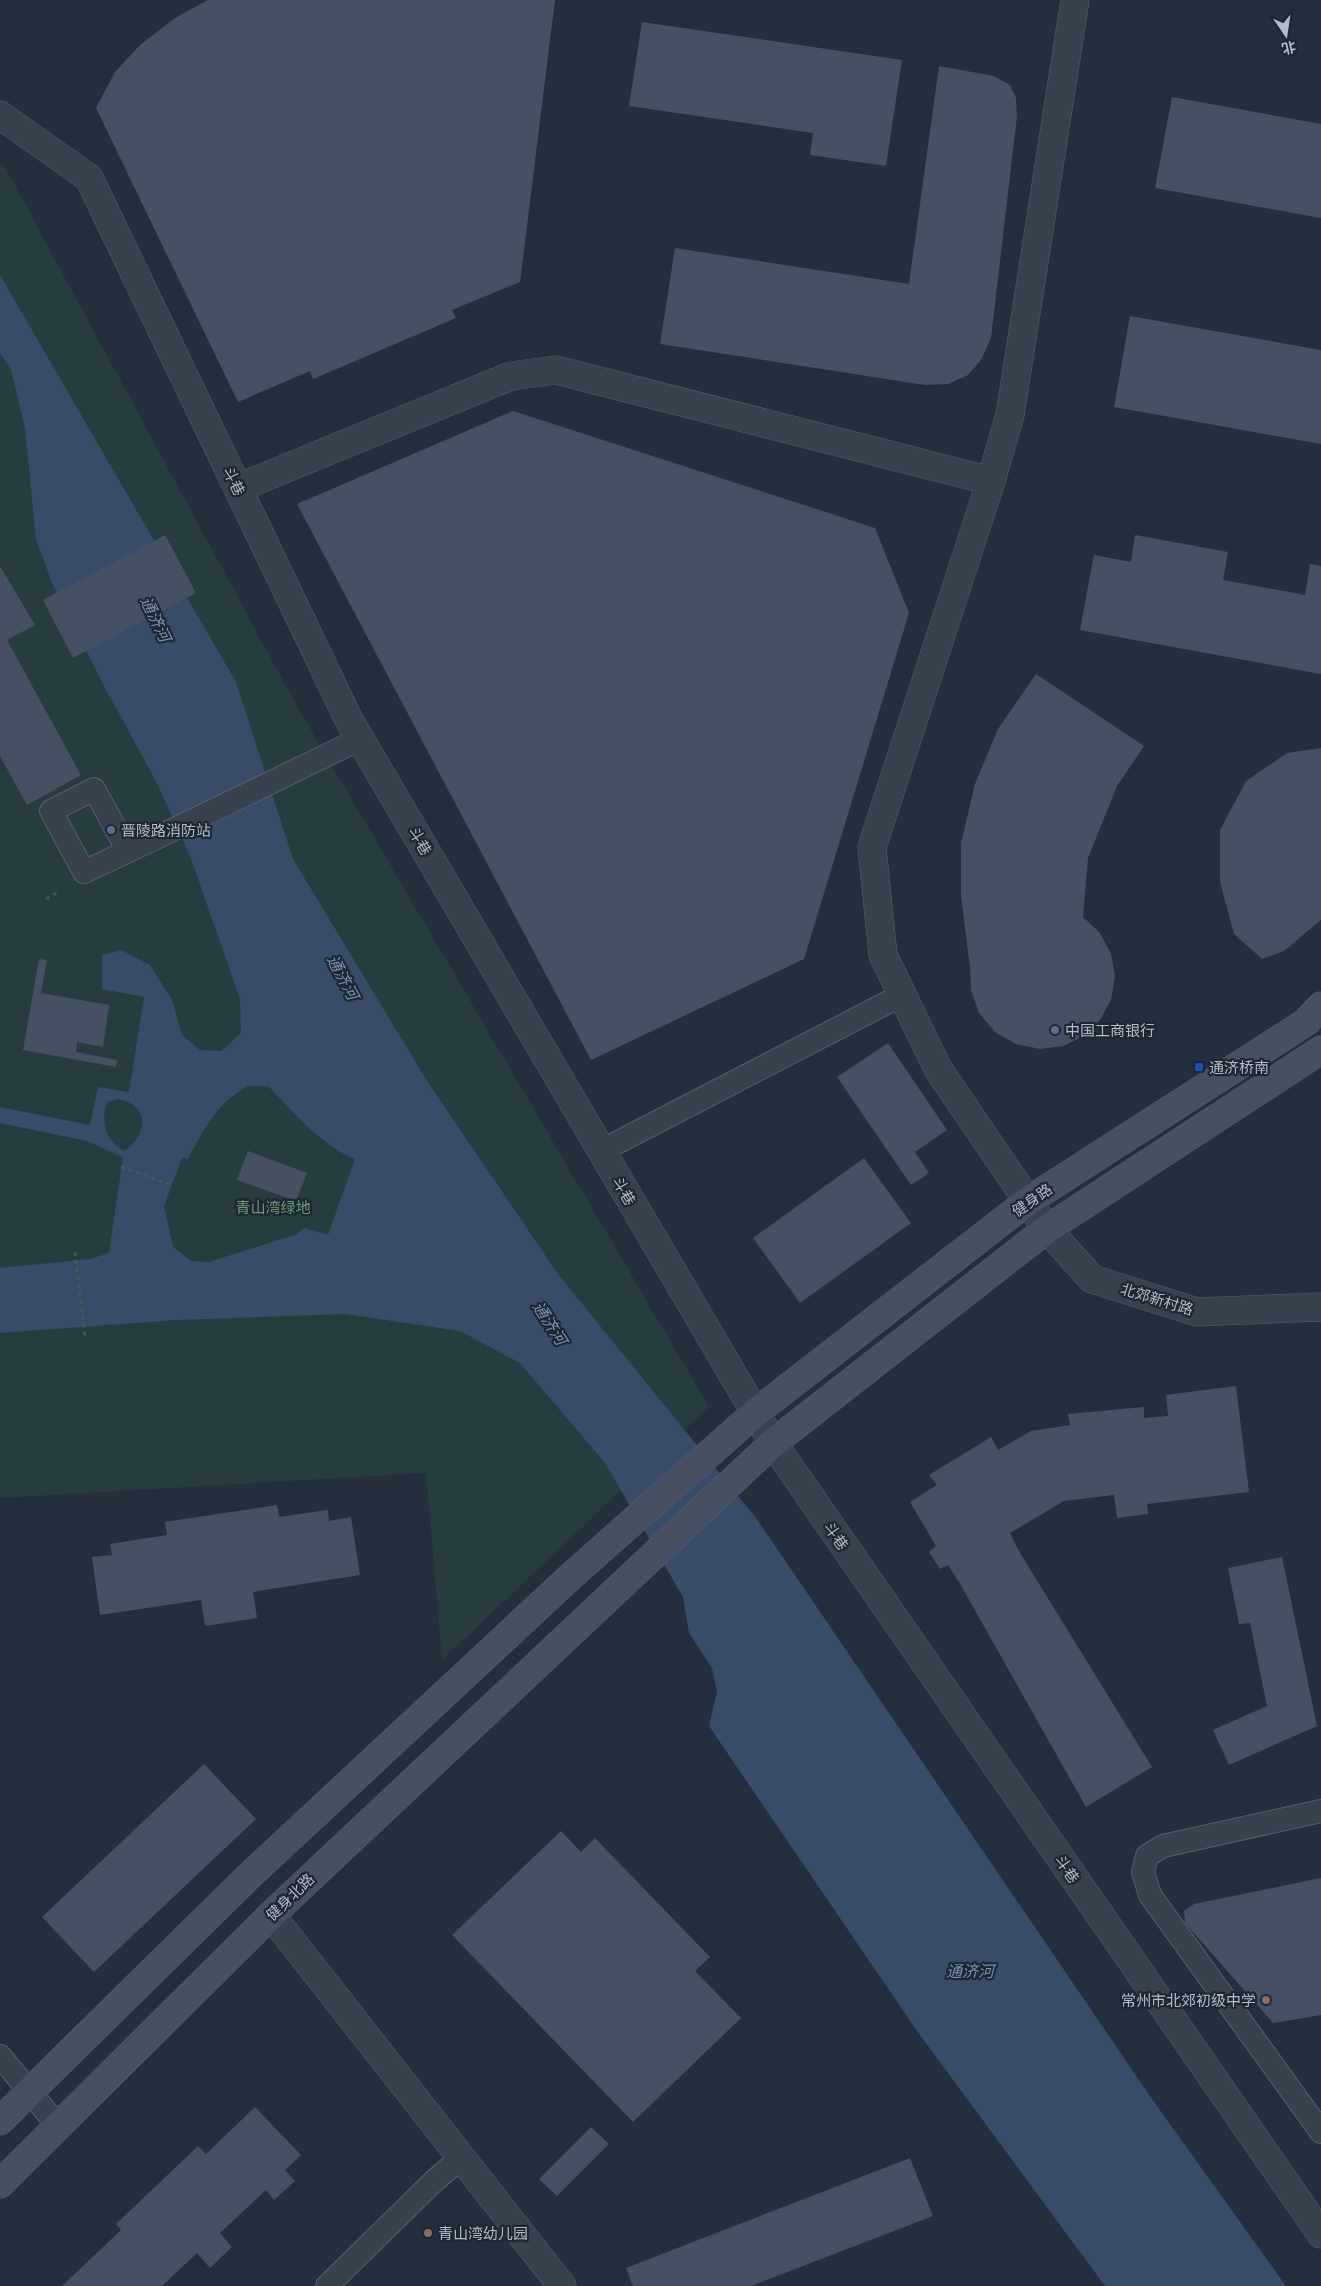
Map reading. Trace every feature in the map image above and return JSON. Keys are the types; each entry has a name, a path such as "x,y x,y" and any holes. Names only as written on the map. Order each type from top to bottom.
{"main road":[{"name":"健身路","path":"29,2093 247,1878 569,1578 755,1413 1028,1201 1306,1022 1321,1006"},
{"path":"772,1443 1047,1228 1321,1050"},
{"name":"健身北路","path":"0,2184 271,1915 772,1443"},
{"path":"0,2122 29,2093"}],"street":[{"name":"北郊新村路","path":"1075,0 1010,415 991,481 872,847 883,955 938,1069 1047,1228 1092,1279 1197,1312 1321,1307"},
{"name":"斗巷","path":"0,115 88,178 349,720 772,1443 1321,2234"},
{"path":"238,488 511,376 556,370 991,481"},
{"path":"271,1915 562,2286"}],"lane":[{"path":"128,852 360,739"},
{"path":"601,1151 902,994"},
{"path":"1321,1811 1163,1846 1147,1856 1143,1872 1150,1895 1321,2132"},
{"path":"0,2056 58,2126"},
{"path":"327,2286 434,2181 461,2158"}],"path":[{"path":"242,1166 301,1190"},
{"path":"121,1167 172,1185"},
{"path":"75,1252 86,1337"}],"green space":[{"name":"青山湾绿地","path":"0,164 5,167 294,701 709,1407 442,1660 426,1473 0,1498"}],"water":[{"name":"通济河","path":"0,275 236,682 293,859 427,1081 558,1274 756,1518 1152,2099 1286,2286 1105,2286 917,2031 709,1726 717,1692 712,1668 689,1633 683,1597 605,1463 520,1363 460,1331 345,1314 176,1320 0,1333 0,1268 90,1259 109,1253 123,1157 87,1141 0,1123 0,1107 90,1125 98,1087 129,1092 144,997 102,989 102,955 121,950 150,965 172,1000 182,1035 200,1050 221,1051 241,1033 240,999 190,856 157,783 104,686 52,583 36,539 25,428 11,370 0,353","holes":["248,1086 268,1086 319,1136 342,1153 355,1159 328,1235 304,1228 297,1234 209,1262 191,1261 173,1247 164,1206 182,1158 188,1159 206,1127 219,1109","118,1099 136,1107 142,1121 138,1137 125,1151 118,1147 109,1137 104,1116 107,1102"]}],"building":[{"path":"208,0 555,0 520,282 452,310 456,318 313,379 310,371 238,402 96,108 115,72 140,45 175,18"},
{"path":"642,22 902,60 886,166 810,155 813,133 629,106"},
{"path":"939,66 994,76 1010,85 1016,98 1017,116 991,338 981,360 968,375 948,384 925,385 660,344 675,248 909,284"},
{"path":"1172,97 1321,124 1321,218 1155,188"},
{"path":"1130,316 1321,350 1321,444 1114,407"},
{"path":"513,411 875,528 909,613 804,959 591,1060 297,504"},
{"path":"165,535 196,593 73,658 43,600"},
{"path":"1135,535 1228,552 1223,580 1305,595 1310,564 1321,566 1321,674 1080,630 1094,555 1131,562"},
{"path":"0,566 35,625 7,640 81,775 27,805 0,756"},
{"path":"1036,674 1144,746 1117,786 1088,858 1083,917 1100,933 1111,954 1115,976 1111,1000 1100,1020 1084,1036 1063,1046 1040,1049 1016,1044 995,1032 979,1013 971,990 961,896 961,843 975,784 998,729"},
{"path":"1321,748 1321,920 1284,951 1262,959 1234,934 1220,882 1220,830 1246,781 1287,753"},
{"path":"39,959 47,960 41,993 109,1005 103,1047 77,1042 76,1052 117,1060 116,1067 23,1050"},
{"path":"888,1043 947,1130 915,1152 929,1173 911,1185 837,1077"},
{"path":"248,1151 307,1173 296,1201 237,1180"},
{"path":"864,1158 911,1223 800,1303 753,1238"},
{"path":"1236,1386 1249,1492 1147,1504 1148,1514 1117,1518 1114,1495 1064,1501 1010,1533 1020,1553 1152,1767 1086,1807 959,1582 948,1565 940,1569 929,1552 936,1546 910,1502 937,1485 929,1475 991,1437 998,1450 1031,1431 1070,1425 1068,1414 1144,1407 1144,1418 1168,1416 1166,1395"},
{"path":"277,1505 279,1517 328,1510 329,1521 351,1517 360,1575 253,1592 257,1618 205,1626 201,1600 100,1615 92,1557 112,1555 110,1544 167,1535 165,1522"},
{"path":"1282,1557 1317,1726 1229,1765 1213,1730 1267,1706 1250,1623 1239,1624 1228,1568"},
{"path":"204,1764 256,1819 94,1972 42,1917"},
{"path":"561,1831 581,1852 595,1838 710,1957 695,1971 741,2018 633,2122 452,1935"},
{"path":"1321,1878 1321,2015 1273,2023 1185,1923 1184,1911 1194,1904"},
{"path":"255,2107 301,2155 285,2170 295,2181 274,2200 266,2190 220,2233 232,2247 210,2268 197,2253 162,2286 62,2286 121,2230 116,2224 198,2146 206,2154"},
{"path":"591,2127 609,2144 557,2196 539,2179"},
{"path":"910,2158 933,2216 751,2286 633,2286 626,2268"}],"place":[{"name":"晋陵路消防站","path":"111,830"},
{"name":"中国工商银行","path":"1055,1030"},
{"name":"通济桥南","path":"1199,1067"},
{"name":"常州市北郊初级中学","path":"1266,2000"},
{"name":"青山湾幼儿园","path":"428,2233"}]}
